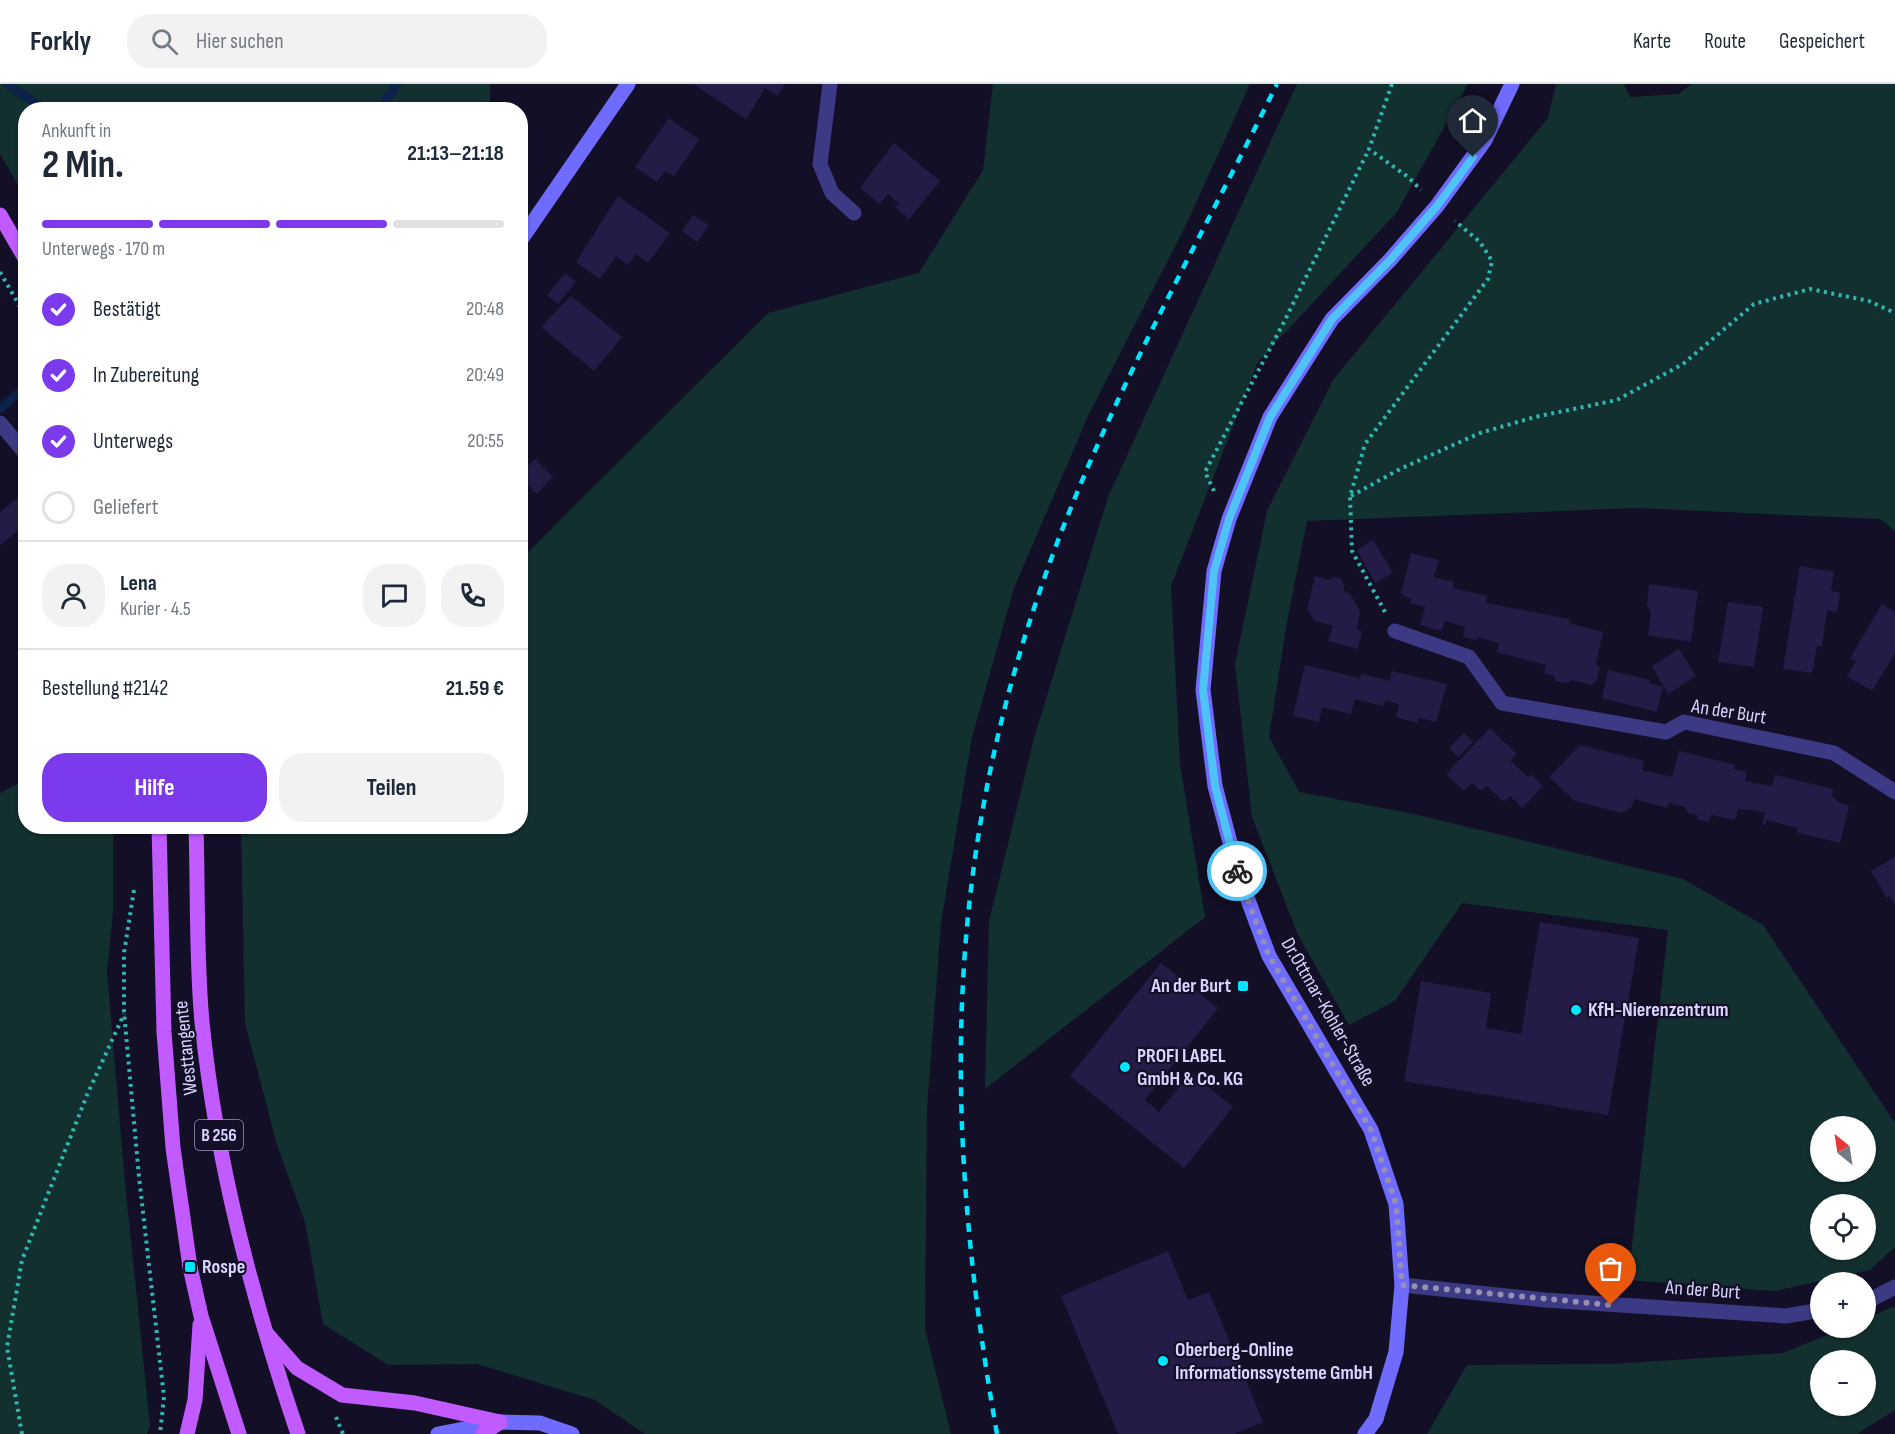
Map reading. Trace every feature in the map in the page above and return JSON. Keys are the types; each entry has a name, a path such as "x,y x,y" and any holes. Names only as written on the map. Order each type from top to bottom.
{"main road":[{"path":"0,215 18,246"},
{"name":"Westtangente","path":"159,834 164,1032 173,1148 201,1316 239,1434"},
{"name":"Westtangente","path":"196,834 202,1021 215,1118 253,1295 298,1434"},
{"name":"B 256","path":"187,1434 195,1400 201,1316"},
{"path":"262,1328 297,1368 342,1395 415,1403 500,1422"},
{"path":"483,1434 500,1422"}],"street":[{"path":"528,229 628,84"},
{"path":"830,84 820,164 832,193 854,213"},
{"name":"Dr.Ottmar-Kohler-Straße","path":"1365,1434 1376,1419 1396,1352 1402,1285 1396,1204 1371,1130 1269,956 1239,876 1215,786 1203,690 1214,571 1229,519 1270,417 1332,319 1390,260 1437,206 1485,140 1512,84"},
{"path":"4,429 18,444"},
{"name":"An der Burt","path":"1395,631 1469,657 1502,703 1666,732 1684,722 1834,753 1895,792"},
{"name":"An der Burt","path":"1402,1285 1545,1300 1786,1316 1810,1312"},
{"path":"1876,1297 1895,1287"},
{"path":"438,1434 500,1422 540,1423 572,1434"}],"path":[{"path":"1229,519 1205,472 1285,320 1370,149 1392,84"},
{"path":"1370,149 1408,177 1437,206 1480,242 1492,261 1488,279 1365,444 1350,497 1352,550 1395,631"},
{"path":"0,272 18,303"},
{"path":"1350,497 1400,469 1480,433 1535,417 1617,400 1683,364 1754,304 1810,289 1869,301 1895,313"},
{"path":"135,881 134,904 124,953 124,1012 139,1177 164,1397 160,1434"},
{"path":"22,1434 7,1347 22,1260 87,1095 124,1012"},
{"path":"333,1411 343,1434"}],"green space":[{"path":"0,84 490,84 490,102 18,102 18,185 0,154"},
{"path":"993,84 1250,84 1185,227 1088,416 1014,588 972,737 941,923 927,1109 925,1329 951,1434 645,1434 595,1400 477,1364 388,1365 323,1324 305,1222 277,1145 245,1023 241,834 528,834 528,552 768,313 919,273 983,170"},
{"path":"1297,84 1468,84 1397,212 1258,362 1171,586 1180,764 1205,917 985,1089 989,921 1034,738 1108,497"},
{"path":"1556,84 1624,84 1630,97 1679,94 1691,84 1895,84 1895,531 1880,519 1636,508 1307,521 1287,622 1269,737 1299,792 1414,814 1683,879 1763,925 1895,1123 1895,1247 1870,1270 1810,1272 1810,1283 1775,1291 1628,1280 1668,930 1462,903 1395,1001 1349,1025 1298,935 1252,817 1235,664 1267,511 1333,380 1548,118"},
{"path":"18,784 18,834 113,834 113,912 107,972 125,1183 150,1425 147,1434 0,1434 0,793"},
{"path":"1895,1306 1895,1410 1857,1434 1427,1434 1467,1365 1610,1364 1783,1353 1820,1338 1876,1338 1876,1314"}],"building":[{"path":"693,84 785,84 777,96 765,88 746,119"},
{"path":"669,118 699,140 674,176 665,171 657,182 635,167"},
{"path":"894,143 940,181 909,219 895,207 899,203 888,194 880,204 860,188"},
{"path":"618,196 670,233 648,263 636,254 628,265 616,256 600,279 576,262"},
{"path":"693,215 709,225 697,242 682,231"},
{"path":"565,273 576,282 558,304 547,295"},
{"path":"571,296 622,337 594,371 541,327"},
{"path":"535,459 553,477 537,494 528,486 528,466"},
{"path":"18,498 18,531 0,545 0,512"},
{"path":"1373,540 1393,573 1375,583 1357,550"},
{"path":"1411,553 1439,560 1434,577 1454,582 1453,588 1487,596 1486,603 1570,619 1569,623 1603,632 1596,664 1600,668 1596,682 1591,685 1572,680 1567,683 1555,681 1555,676 1544,673 1546,665 1497,652 1499,643 1477,637 1477,640 1463,637 1465,627 1445,621 1442,631 1420,625 1425,607 1410,603 1411,599 1401,594"},
{"path":"1800,566 1834,572 1831,591 1840,593 1837,612 1827,610 1822,646 1817,646 1812,673 1783,669"},
{"path":"1315,576 1328,580 1334,577 1340,578 1344,591 1350,594 1360,611 1357,629 1362,631 1358,649 1328,641 1333,626 1315,621 1307,609"},
{"path":"1649,584 1698,591 1691,642 1648,635 1651,612 1647,606"},
{"path":"1728,602 1763,607 1754,667 1718,662"},
{"path":"1882,604 1895,612 1895,653 1872,691 1847,676 1856,661 1850,658"},
{"path":"1679,649 1696,676 1668,694 1652,666"},
{"path":"1305,665 1360,678 1361,674 1390,681 1392,671 1447,684 1436,722 1419,718 1418,723 1396,717 1399,704 1385,700 1383,706 1355,699 1351,714 1322,707 1319,722 1293,716"},
{"path":"1608,670 1650,680 1649,683 1663,687 1657,712 1602,698"},
{"path":"1490,728 1517,754 1511,761 1528,777 1531,774 1543,786 1522,808 1510,796 1504,802 1487,786 1481,791 1472,783 1464,791 1446,774"},
{"path":"1464,733 1473,742 1458,757 1449,748"},
{"path":"1580,745 1644,761 1642,770 1672,777 1679,751 1735,765 1734,769 1747,772 1745,781 1772,786 1775,775 1833,789 1832,796 1840,803 1849,806 1840,843 1799,833 1797,836 1798,828 1767,820 1765,825 1762,825 1765,813 1752,810 1738,809 1735,820 1711,815 1709,822 1697,819 1698,815 1688,813 1685,807 1668,803 1667,808 1634,799 1632,807 1622,813 1575,801 1549,777"},
{"path":"1895,857 1895,904 1890,896 1887,898 1871,871"},
{"name":"KfH-Nierenzentrum","path":"1540,922 1639,938 1608,1115 1404,1081 1421,981 1491,993 1486,1028 1521,1034"},
{"name":"PROFI LABEL GmbH & Co. KG","path":"1161,963 1218,1008 1145,1100 1159,1112 1191,1073 1233,1107 1184,1168 1070,1076"},
{"name":"Oberberg-Online Informationssysteme GmbH","path":"1168,1251 1188,1300 1209,1292 1263,1422 1234,1434 1118,1434 1061,1296"}],"waterway":[{"path":"7,84 34,102"},
{"path":"385,102 397,84"},
{"path":"0,409 18,393"}],"railway":[{"path":"997,1434 980,1323 968,1215 961,1108 962,1003 970,898 986,793 1010,687 1044,579 1068,515 1094,452 1153,328 1277,84"}],"way so far":[{"path":"1237,871 1269,956 1371,1130 1396,1204 1402,1285 1611,1305"}],"place":[{"name":"An der Burt","path":"1243,986"},
{"name":"KfH-Nierenzentrum","path":"1576,1010"},
{"name":"PROFI LABEL GmbH & Co. KG","path":"1125,1067"},
{"name":"Rospe","path":"190,1267"},
{"name":"Oberberg-Online Informationssysteme GmbH","path":"1163,1361"}],"route":[{"path":"1237,871 1215,786 1203,690 1214,571 1229,519 1270,417 1332,319 1390,260 1437,206 1473,157"}]}
